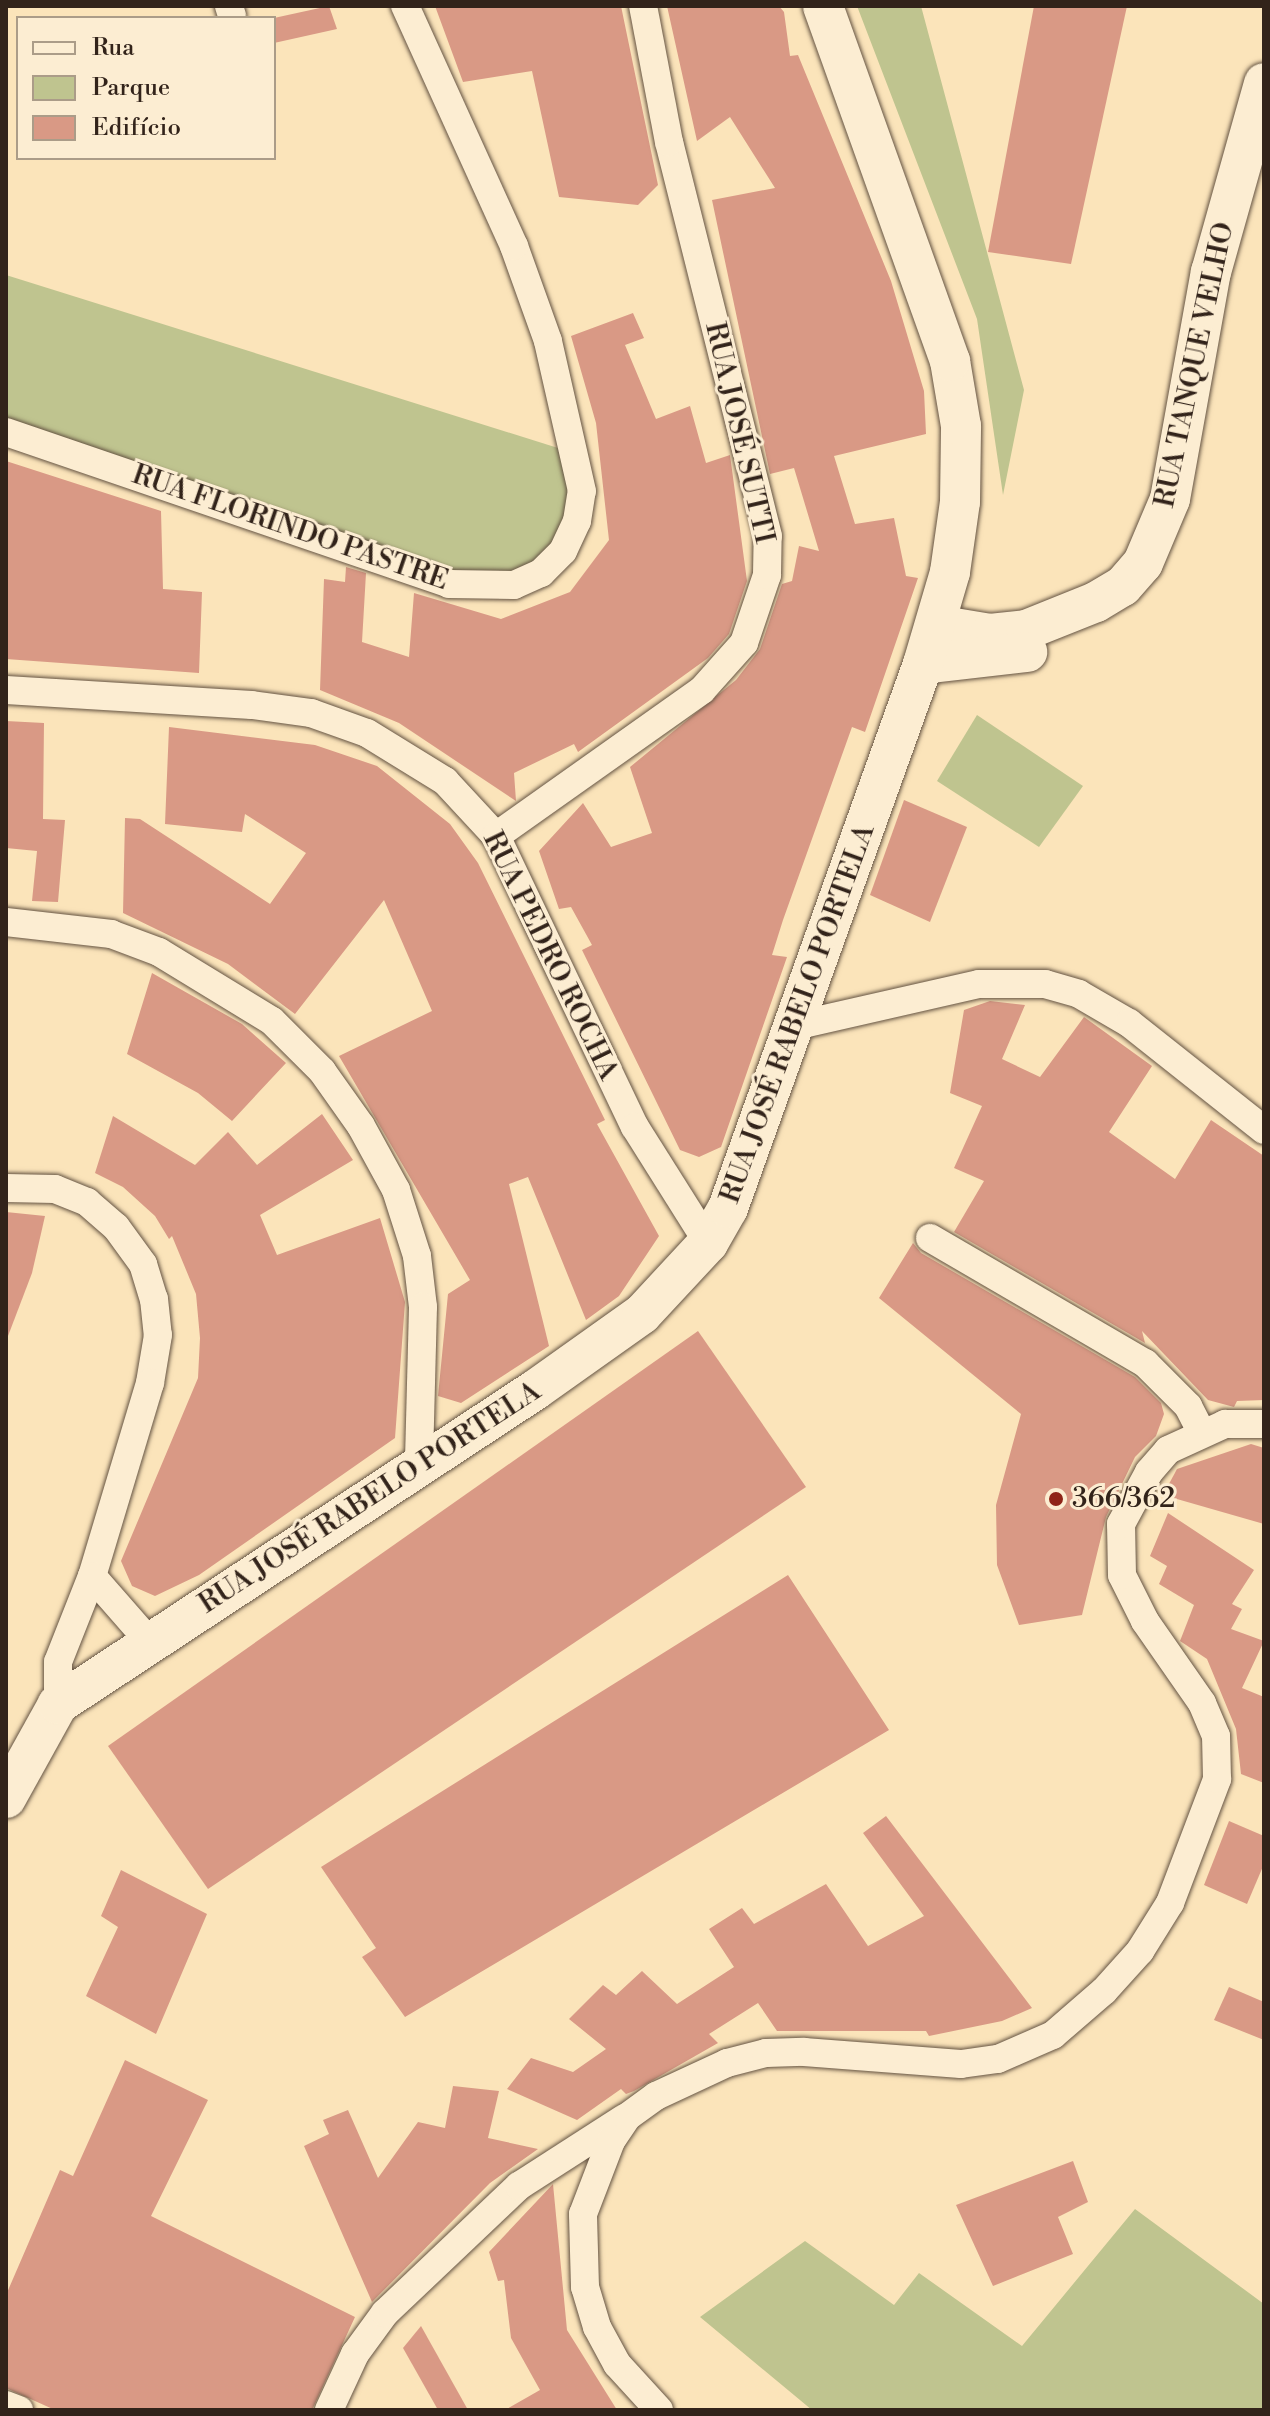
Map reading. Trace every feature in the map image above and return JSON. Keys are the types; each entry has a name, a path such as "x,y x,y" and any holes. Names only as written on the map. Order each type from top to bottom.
{"street":[{"name":"RUA FLORINDO PASTRE","path":"6,432 449,584 514,585 541,573 563,551 577,521 582,491 577,454 548,341 514,246 405,6"},
{"name":"RUA JOSÉ SUTTI","path":"496,836 702,690 744,643 767,575 768,536 669,142 643,6"},
{"name":"RUA JOSÉ RABELO PORTELA","path":"6,1798 58,1704 419,1462 535,1390 642,1314 708,1243 741,1179 936,625 950,572 960,502 961,426 950,361 823,6"},
{"name":"RUA TANQUE VELHO","path":"936,625 990,634 1026,630 1096,602 1123,586 1143,563 1170,499 1211,272 1264,83"},
{"name":"RUA TANQUE VELHO","path":"923,664 1063,643 1140,600 1160,571 1187,502 1232,276 1264,156"},
{"name":"RUA PEDRO ROCHA","path":"6,690 252,705 311,713 411,756 473,806 496,836 635,1127 708,1243"},
{"path":"6,922 111,934 159,952 272,1021 322,1071 361,1126 396,1190 417,1256 423,1307 419,1462"},
{"path":"794,1026 979,984 1045,984 1079,994 1129,1023 1264,1130"},
{"path":"6,1188 55,1189 87,1202 116,1227 143,1264 154,1299 158,1335 150,1383 92,1576 58,1662 58,1704"},
{"path":"930,1238 1145,1363 1188,1406 1201,1431"},
{"path":"329,2410 355,2354 385,2313 519,2186 555,2158 687,2080 766,2053 961,2064 998,2059 1053,2035 1077,2017 1140,1951 1170,1903 1205,1819 1217,1779 1216,1736 1202,1703 1145,1621 1122,1575 1121,1524 1149,1472 1168,1450 1201,1431 1264,1424"},
{"path":"92,1576 149,1641"},
{"path":"627,2117 587,2201 582,2259 597,2327 617,2364 659,2410"},
{"path":"6,2405 19,2410"}],"green space":[{"path":"857,6 921,6 1024,390 1003,495 977,319"},
{"path":"6,275 577,454 577,521 514,585 449,584 6,443"},
{"path":"977,715 1083,786 1039,847 937,781"},
{"path":"1135,2209 1264,2304 1264,2410 812,2410 700,2317 805,2241 894,2305 919,2273 1022,2346"}],"building":[{"path":"329,6 337,29 276,43 276,18"},
{"path":"435,6 621,6 658,185 638,205 559,197 532,71 463,82"},
{"path":"667,6 779,6 784,12 790,56 798,55 891,281 924,391 926,434 834,456 855,524 894,518 906,576 918,578 865,732 852,727 783,920 772,955 787,957 721,1147 699,1157 680,1150 582,950 592,945 571,907 559,909 539,851 583,803 611,847 652,833 630,767 736,680 760,649 782,584 792,581 799,546 819,551 794,468 770,474 712,200 775,188 730,117 697,141"},
{"path":"1034,6 1127,6 1071,264 988,252"},
{"path":"633,313 644,338 625,345 656,419 690,406 706,463 730,455 747,581 729,634 708,658 578,752 574,744 514,773 516,801 399,723 320,690 324,579 345,582 346,567 366,573 362,642 409,657 414,593 501,619 570,592 609,540 596,423 571,336"},
{"path":"6,461 161,511 163,589 202,592 199,673 6,659"},
{"path":"6,721 44,723 43,819 65,820 58,902 32,901 37,851 6,848"},
{"path":"169,727 315,745 377,766 450,824 478,863 605,1120 597,1124 659,1236 619,1296 586,1320 528,1177 509,1184 549,1346 461,1403 438,1396 448,1294 470,1280 339,1056 432,1011 384,900 295,1014 228,964 123,913 125,818 140,819 270,904 306,853 245,814 242,832 165,824"},
{"path":"904,800 967,827 930,922 870,895"},
{"path":"152,973 242,1024 286,1063 232,1121 198,1093 127,1054"},
{"path":"990,1001 1025,1005 1002,1059 1040,1077 1084,1017 1152,1066 1109,1132 1175,1179 1211,1120 1264,1156 1264,1400 1237,1401 1234,1407 1208,1400 1142,1331 1145,1343 954,1232 984,1181 954,1168 982,1106 950,1093 964,1010"},
{"path":"322,1114 353,1160 260,1215 277,1255 380,1218 405,1302 395,1438 199,1575 155,1596 132,1586 121,1561 198,1378 200,1338 196,1294 172,1236 169,1239 155,1216 123,1187 95,1173 113,1116 195,1165 228,1132 257,1165"},
{"path":"6,1212 45,1216 32,1273 8,1336"},
{"path":"913,1243 921,1253 1135,1377 1161,1403 1164,1414 1156,1436 1135,1457 1106,1517 1082,1615 1019,1625 997,1565 996,1505 1021,1414 879,1298"},
{"path":"698,1331 806,1487 208,1889 108,1746"},
{"path":"1251,1444 1264,1448 1264,1524 1163,1495 1177,1469"},
{"path":"1168,1513 1254,1570 1232,1604 1242,1609 1231,1629 1264,1641 1242,1688 1264,1697 1264,1783 1241,1774 1236,1729 1207,1659 1180,1641 1194,1605 1159,1584 1167,1566 1150,1556"},
{"path":"788,1575 889,1730 405,2017 362,1957 376,1948 321,1867"},
{"path":"886,1816 1032,2008 1002,2021 929,2036 926,2031 777,2031 758,2003 709,2034 718,2043 634,2091 626,2094 621,2089 577,2120 507,2089 531,2058 573,2072 606,2049 569,2019 603,1985 616,1995 642,1971 677,2004 734,1967 709,1929 742,1908 754,1924 826,1884 868,1946 924,1916 863,1833"},
{"path":"1229,1821 1264,1836 1264,1864 1247,1904 1204,1885"},
{"path":"121,1870 207,1914 156,2034 86,1996 118,1927 101,1916"},
{"path":"1229,1987 1264,2002 1264,2040 1214,2020"},
{"path":"125,2060 208,2100 151,2216 355,2317 312,2410 55,2410 6,2388 6,2295 60,2170 73,2176"},
{"path":"453,2086 499,2091 488,2138 538,2149 490,2183 372,2302 304,2146 329,2134 323,2120 348,2110 378,2178 418,2122 445,2128"},
{"path":"1073,2161 1088,2202 1058,2217 1073,2254 993,2286 956,2205"},
{"path":"553,2184 567,2330 617,2410 505,2410 540,2390 511,2338 504,2280 498,2281 489,2252"},
{"path":"421,2326 468,2410 438,2410 403,2348"}],"place":[{"name":"366/362","path":"1056,1499"}]}
